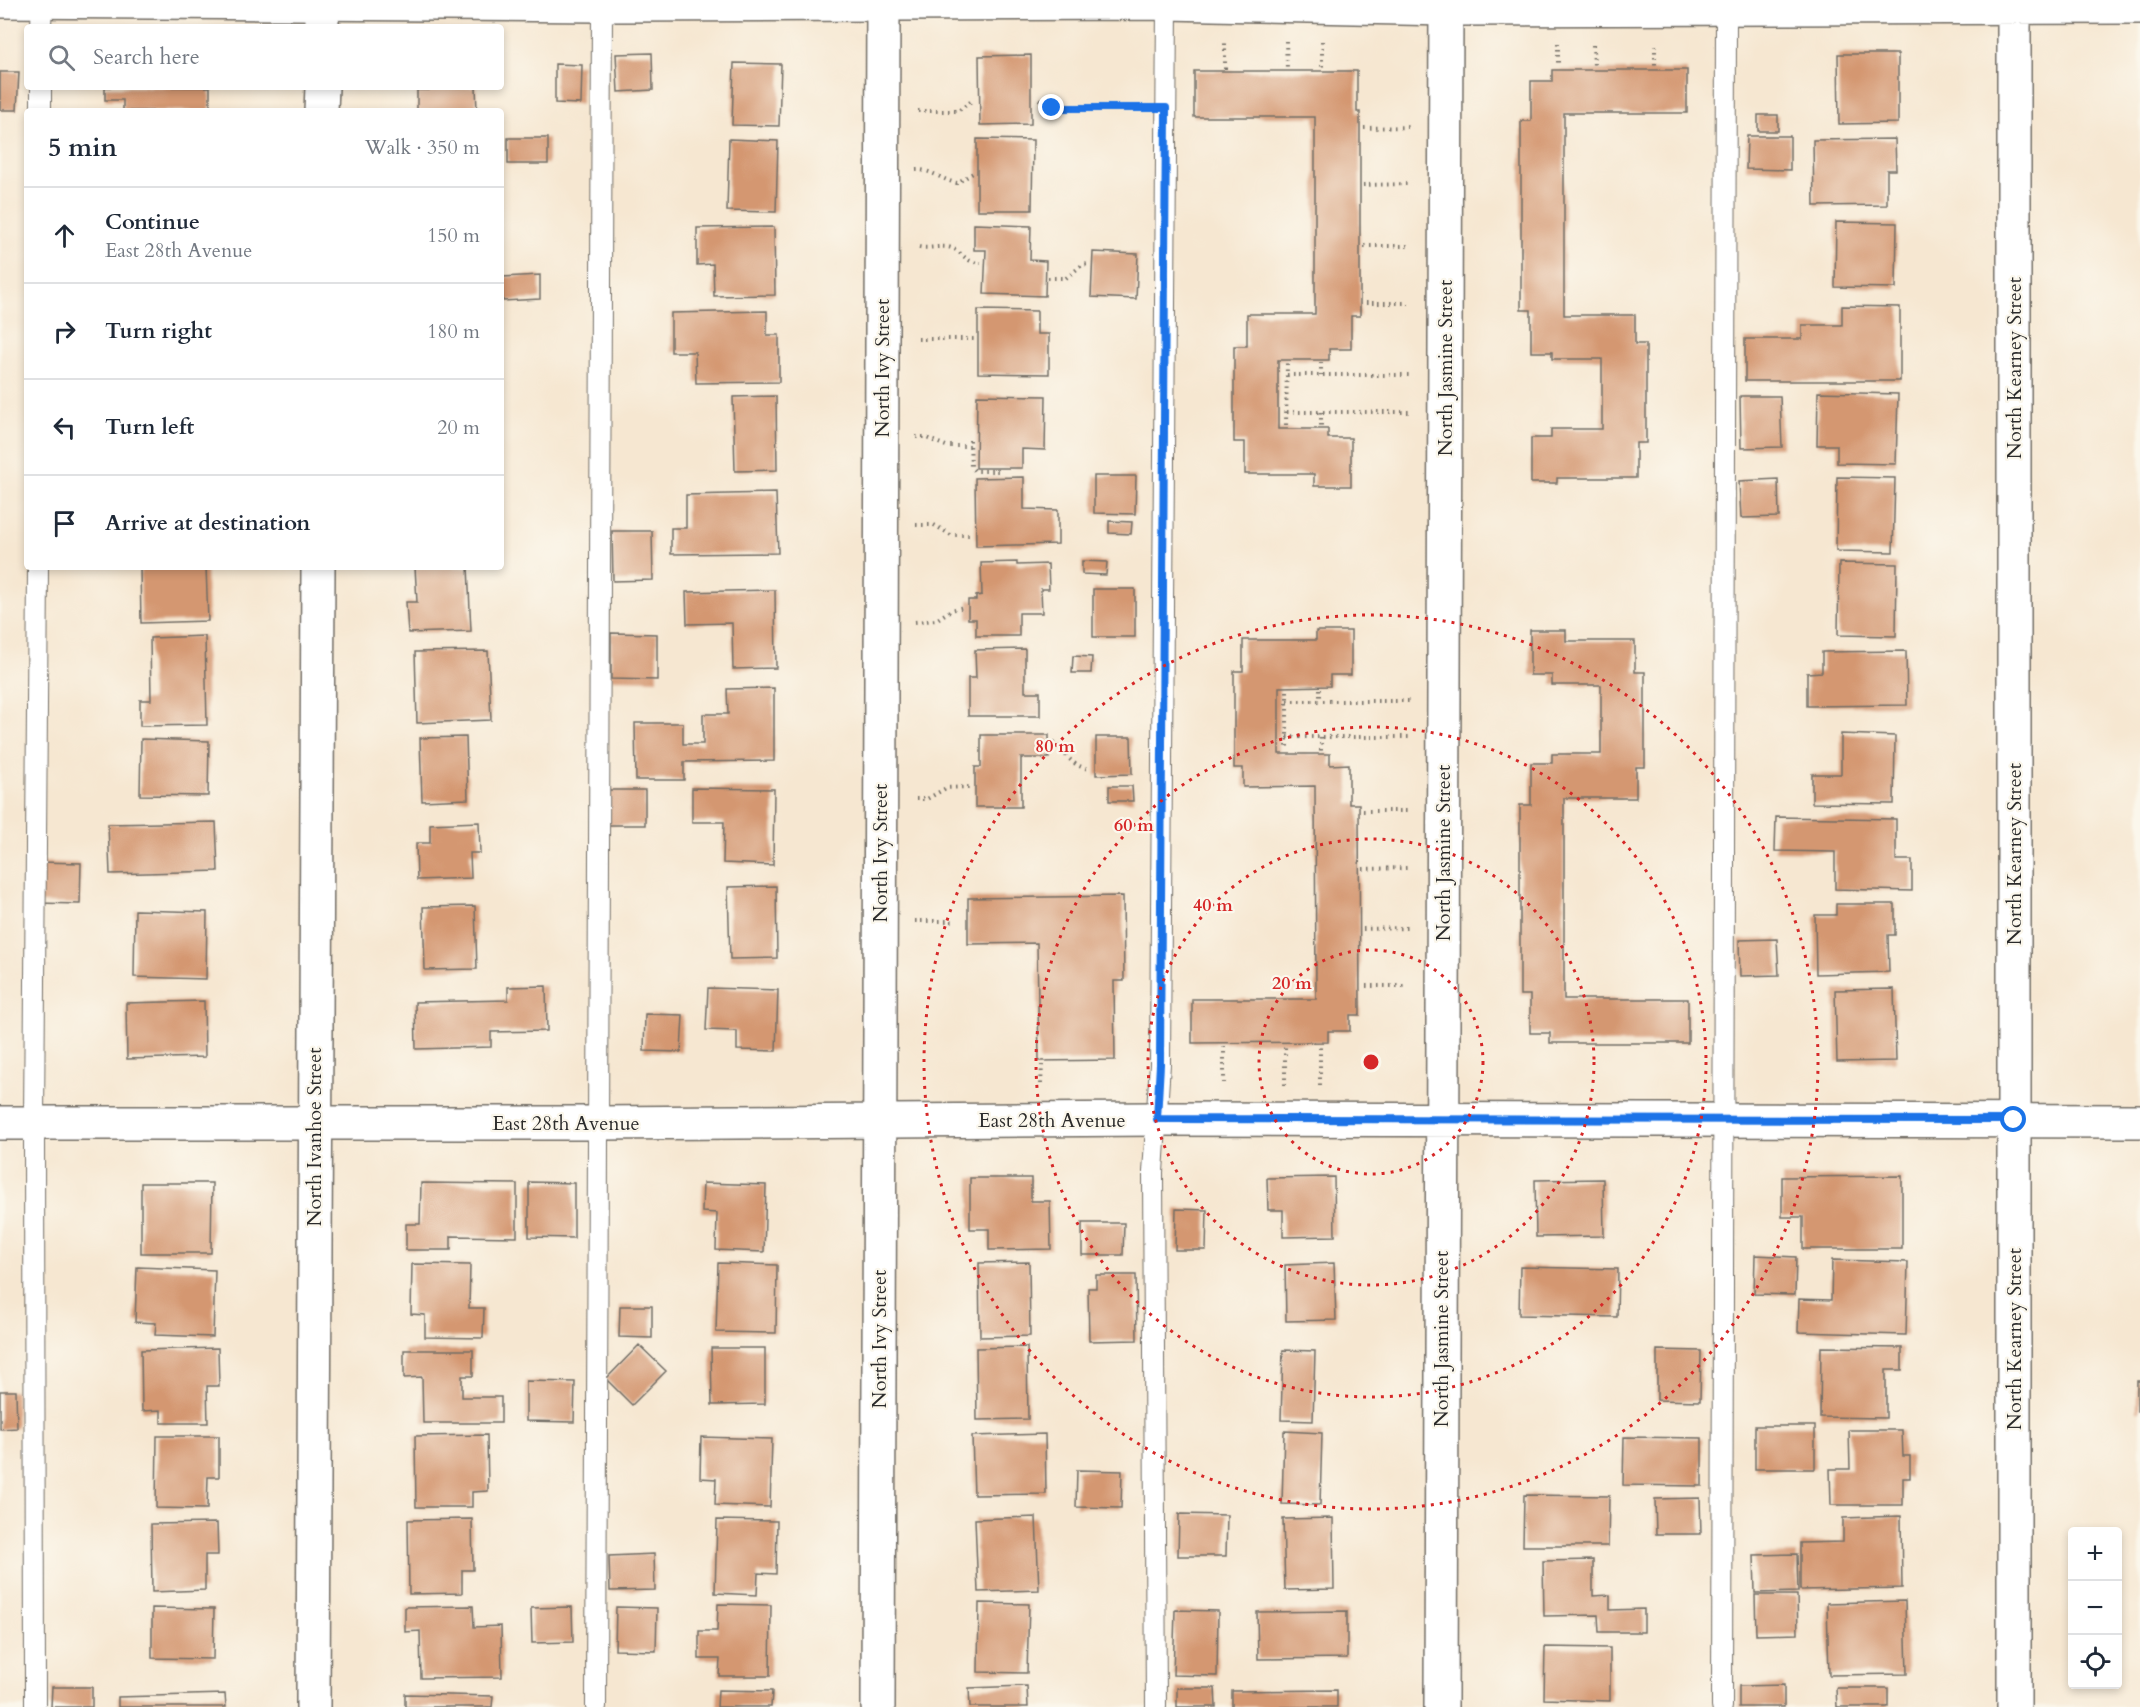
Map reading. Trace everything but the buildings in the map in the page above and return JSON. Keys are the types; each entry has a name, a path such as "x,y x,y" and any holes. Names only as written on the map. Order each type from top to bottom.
{"street":[{"path":"0,2 42,10 322,11 602,3 1167,2 1726,9 2014,4 2140,7"},
{"name":"North Ivy Street","path":"878,1707 883,3"},
{"name":"North Jasmine Street","path":"1441,1707 1446,4"},
{"name":"North Kearney Street","path":"2014,4 2014,1707"},
{"path":"321,108 322,90"},
{"name":"North Ivanhoe Street","path":"313,1707 318,570"},
{"name":"East 28th Avenue","path":"0,1123 598,1123 1157,1119 2140,1121"}],"lane":[{"path":"1155,1707 1153,1172 1161,1052 1167,2"},
{"path":"596,1707 602,3"},
{"path":"1722,1707 1726,9"},
{"path":"41,90 41,108"},
{"path":"35,1707 34,1123 38,570"}],"path":[{"path":"1225,29 1225,69"},
{"path":"1322,38 1322,68"},
{"path":"1558,38 1558,66"},
{"path":"1286,39 1287,69"},
{"path":"1655,39 1655,67"},
{"path":"1039,99 1052,108 1166,108"},
{"path":"916,111 958,111 973,100"},
{"path":"1364,128 1413,127"},
{"path":"908,171 922,170 957,183 973,173"},
{"path":"1364,185 1413,184"},
{"path":"913,246 945,247 956,250 969,262 981,263"},
{"path":"1364,246 1413,246"},
{"path":"1048,278 1066,278 1082,265 1089,264"},
{"path":"1366,303 1413,303"},
{"path":"914,339 974,339"},
{"path":"1321,362 1321,375"},
{"path":"1286,425 1287,363"},
{"path":"1287,375 1413,375"},
{"path":"1287,412 1413,412"},
{"path":"1321,412 1321,426"},
{"path":"910,437 924,437 946,446 971,443 971,467 975,471 1000,471"},
{"path":"914,525 934,525 951,535 970,535"},
{"path":"913,622 936,620 951,610 964,607"},
{"path":"1320,689 1320,701"},
{"path":"1287,691 1287,748"},
{"path":"1287,701 1412,701"},
{"path":"1287,737 1411,737"},
{"path":"1321,737 1321,752"},
{"path":"1053,742 1067,758 1078,765 1092,769"},
{"path":"915,800 927,800 946,788 970,787"},
{"path":"1364,811 1411,811"},
{"path":"1364,869 1411,868"},
{"path":"904,921 956,921"},
{"path":"1364,929 1410,928"},
{"path":"1366,986 1410,986"},
{"path":"1224,1046 1224,1093"},
{"path":"1285,1046 1285,1092"},
{"path":"1320,1046 1320,1092"},
{"path":"1041,1094 1042,1065"}],"route":[{"path":"1052,108 1166,108 1160,1064 1157,1119 2014,1120"}]}
